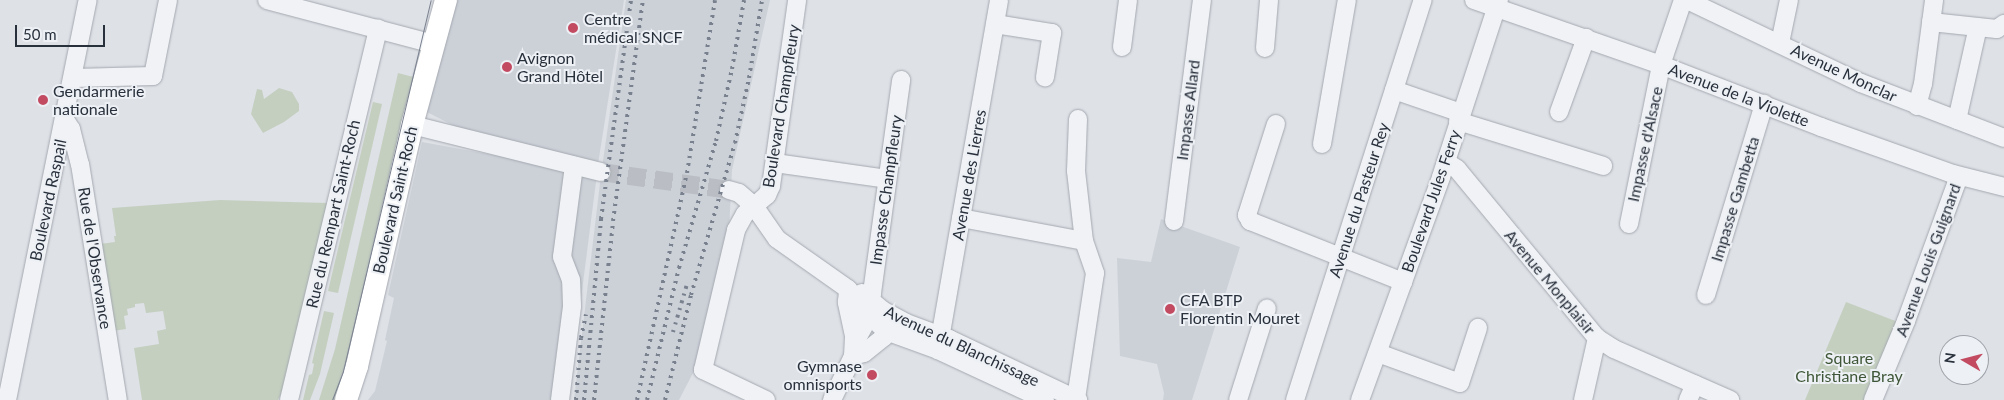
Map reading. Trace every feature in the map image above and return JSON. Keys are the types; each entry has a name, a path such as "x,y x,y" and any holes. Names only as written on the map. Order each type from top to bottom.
{"main road":[{"name":"Boulevard Saint-Roch","path":"346,400 357,366 412,125 446,0"}],"street":[{"name":"Boulevard Raspail","path":"7,400 88,0"},
{"path":"73,78 153,76 168,0"},
{"path":"268,0 434,44"},
{"name":"Boulevard Champfleury","path":"729,190 739,193 754,206 767,195 775,163 797,0"},
{"name":"Avenue des Lierres","path":"939,343 999,0"},
{"path":"1122,47 1128,0"},
{"name":"Impasse Allard","path":"1174,221 1202,0"},
{"path":"1264,48 1270,0"},
{"path":"1322,144 1347,0"},
{"name":"Avenue du Pasteur Rey","path":"1294,400 1423,0"},
{"name":"Avenue de la Violette","path":"1474,0 1498,3 1821,127 1959,176 2004,187"},
{"name":"Avenue Monclar","path":"1685,0 1780,43 1861,83 2004,138"},
{"name":"Impasse d'Alsace","path":"1629,224 1662,65 1685,0"},
{"path":"1780,43 1789,0"},
{"name":"Boulevard Jules Ferry","path":"1360,400 1446,162 1498,3"},
{"path":"1917,106 1923,84 1933,10 1978,27 1997,29 2004,24"},
{"path":"995,24 1052,33 1044,77"},
{"path":"1957,120 1978,27"},
{"name":"Rue du Rempart Saint-Roch","path":"289,400 378,28"},
{"path":"1559,112 1586,38"},
{"name":"Impasse Champfleury","path":"873,307 887,179 901,80"},
{"path":"1394,90 1460,117 1604,166"},
{"name":"Impasse Gambetta","path":"1706,295 1764,104"},
{"name":"Rue de l'Observance","path":"64,118 71,128 80,164 118,400"},
{"path":"1077,399 1095,273 1084,242 1076,171 1078,119"},
{"path":"1276,124 1247,215 1250,221 1404,282"},
{"path":"412,125 601,172"},
{"name":"Avenue Monplaisir","path":"1446,162 1457,169 1597,338 1692,392 1730,400"},
{"path":"775,163 887,179"},
{"path":"560,400 572,306 571,280 562,257 574,166"},
{"name":"Avenue Louis Guignard","path":"1872,400 1906,321 1959,176"},
{"path":"754,206 745,214 736,230 703,370 766,400"},
{"name":"Avenue du Blanchissage","path":"754,206 776,239 848,289 861,291 873,307 906,323 939,343 1045,400"},
{"path":"961,218 1084,242"},
{"path":"848,289 847,302 854,350"},
{"path":"854,350 864,353 884,337 886,331 873,307"},
{"path":"832,400 873,307"},
{"path":"1238,400 1267,308"},
{"path":"1378,352 1460,383 1478,328"},
{"name":"Avenue du Blanchissage","path":"886,331 939,343 1077,399"},
{"path":"1583,400 1597,338"}],"shaded area":[{"path":"457,0 624,0 598,164 460,129 427,112"},
{"path":"626,0 770,0 732,170 726,293 710,340 679,400 574,400 601,175"},
{"path":"422,142 597,174 568,400 368,400 375,391 387,341 385,340 394,298 388,295"},
{"name":"CFA BTP Florentin Mouret","path":"1161,219 1240,247 1192,400 1163,400 1164,393 1157,364 1120,356 1117,258 1151,262"}],"green space":[{"path":"398,73 417,78 339,400 319,400 335,349"},
{"path":"279,88 292,92 299,104 299,111 284,122 263,133 251,114 257,89 262,90 264,99"},
{"path":"373,102 382,104 338,293 328,291"},
{"path":"220,200 327,203 284,389 278,400 142,400 134,348 159,344 157,331 166,329 163,311 146,313 144,303 135,304 135,307 127,309 128,315 124,316 126,329 113,331 100,244 115,242 114,236 116,236 112,208"},
{"name":"Square Christiane Bray","path":"1846,302 1898,322 1866,400 1805,400"},
{"path":"324,311 334,313 320,374 310,400 303,400 309,375 312,374 314,364 312,363"}],"tunnel":[{"path":"601,172 729,190"}],"tram line":[{"path":"332,400 343,371 431,0"}],"railway":[{"path":"584,400 601,219 631,0"},
{"path":"594,400 613,221 643,0"},
{"path":"637,400 687,173 715,0"},
{"path":"647,400 679,268 716,141 732,69 744,0"},
{"path":"665,400 691,295 735,143 749,78 762,0"},
{"path":"673,332 687,284"},
{"path":"576,400 581,338 586,315"}],"place":[{"name":"Centre médical SNCF","path":"573,28"},
{"name":"Avignon Grand Hôtel","path":"507,67"},
{"name":"Gendarmerie nationale","path":"43,100"},
{"name":"CFA BTP Florentin Mouret","path":"1170,309"},
{"name":"Gymnase omnisports","path":"872,375"}]}
